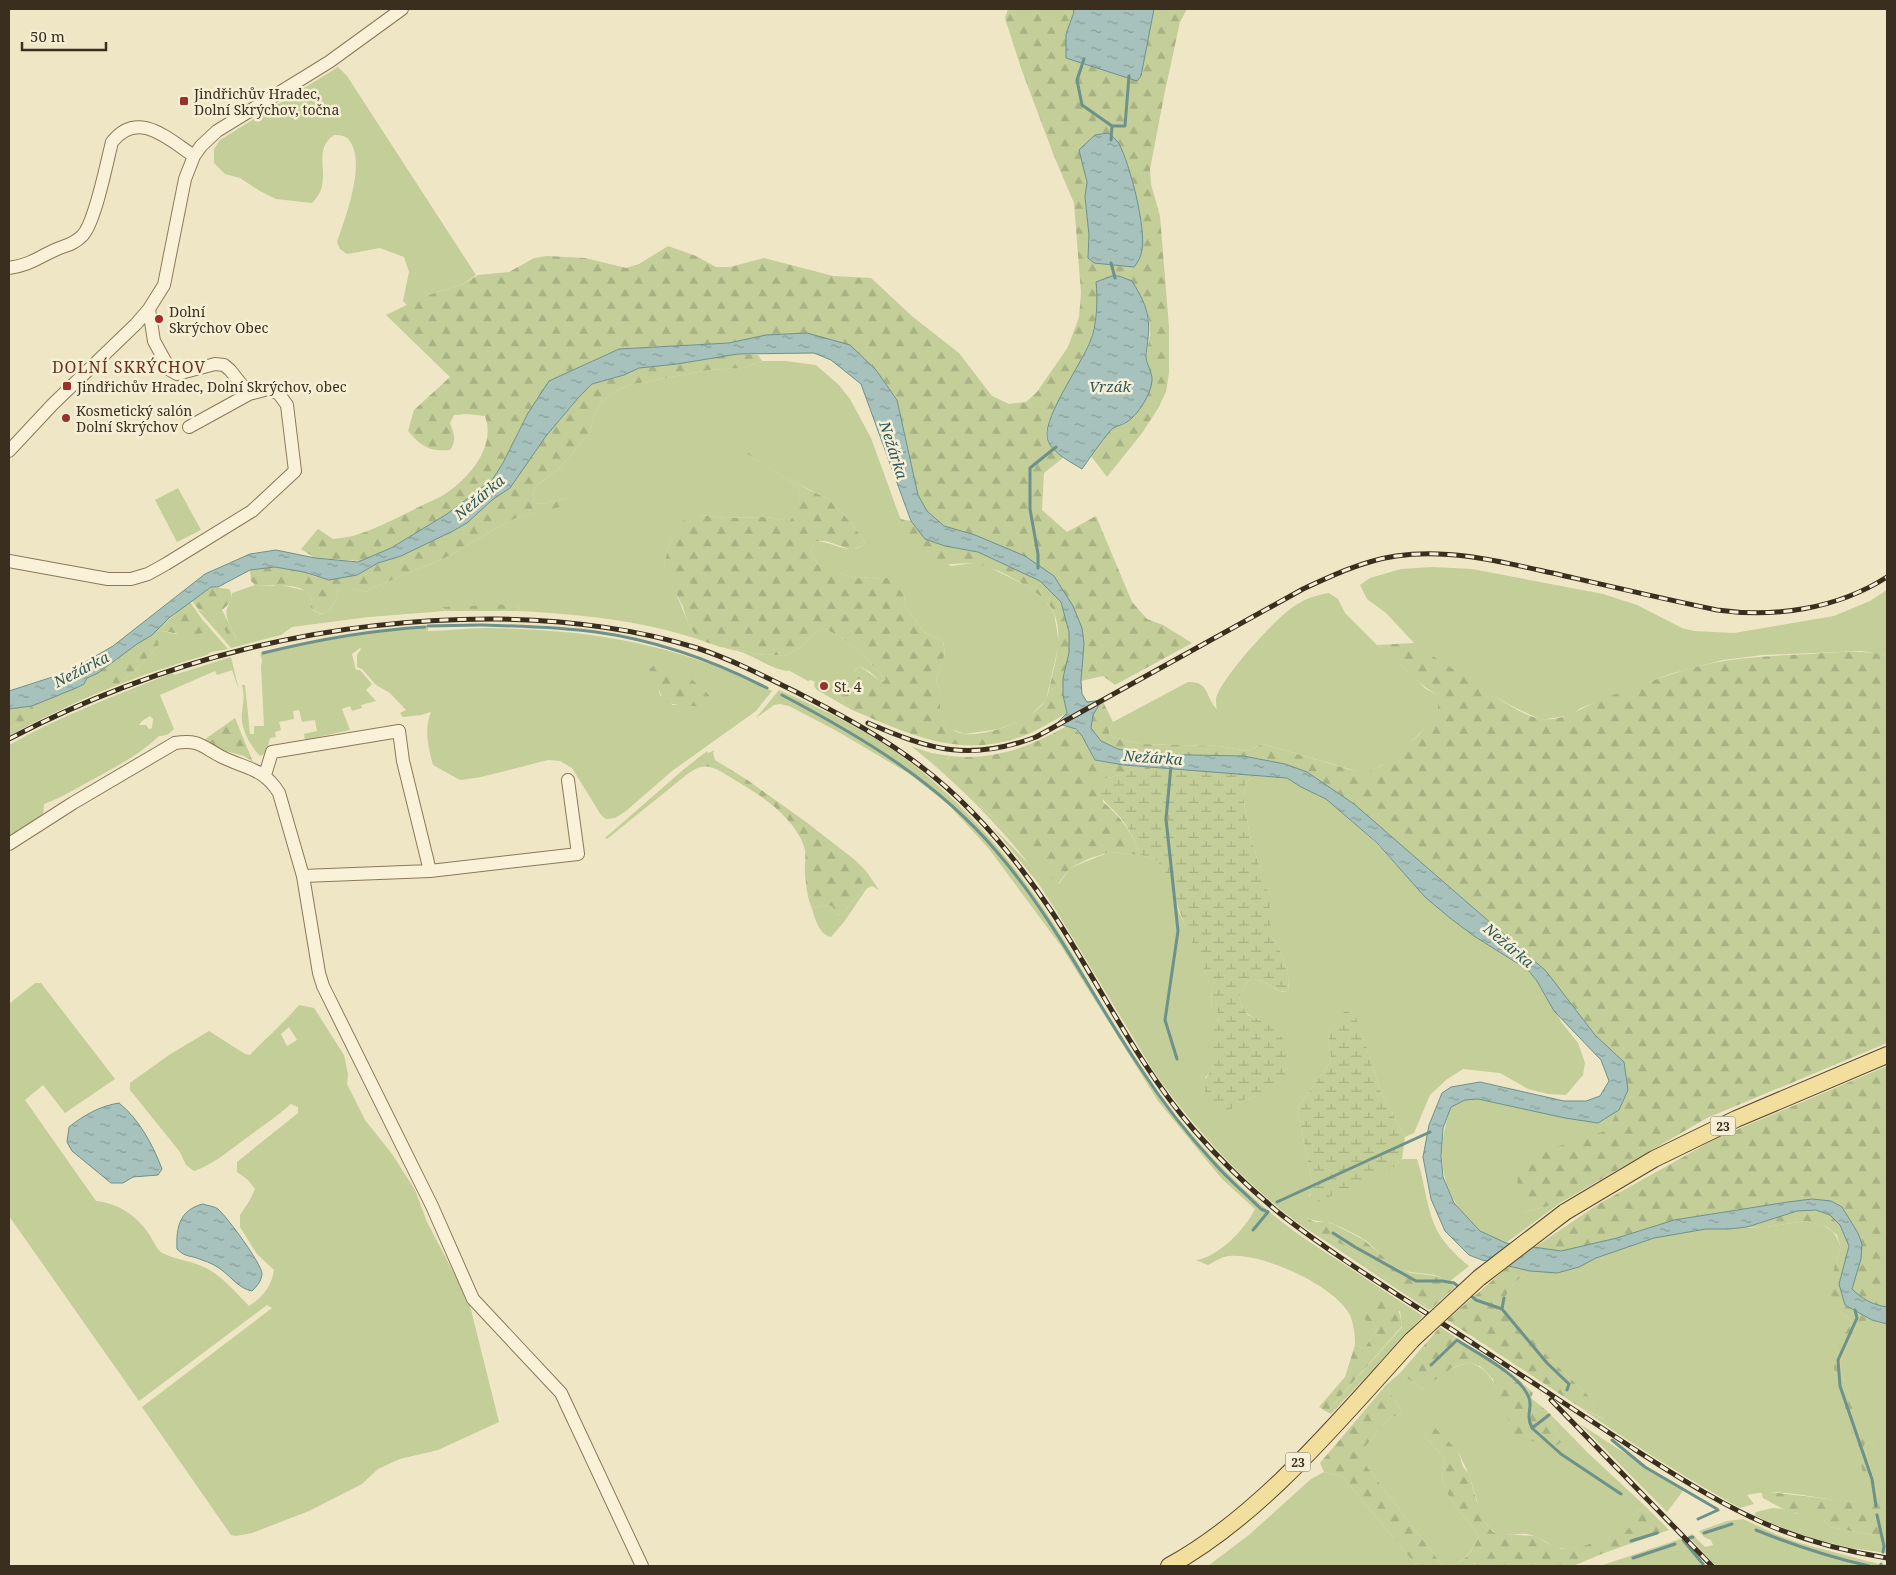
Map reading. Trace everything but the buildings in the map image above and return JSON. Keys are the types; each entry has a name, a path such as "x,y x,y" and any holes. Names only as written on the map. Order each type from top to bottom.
{"main road":[{"name":"23","path":"1169,1566 1197,1551 1244,1513 1273,1487 1346,1412 1412,1340 1479,1278 1565,1212 1654,1159 1736,1119 1887,1055"}],"street":[{"path":"9,452 52,404 126,334 149,309 164,285 185,179 194,156 201,146 217,131 329,62 402,9"},
{"path":"9,268 32,263 56,249 69,246 84,235 90,223 112,142 120,132 128,127 145,127 194,156"},
{"path":"149,309 154,341 170,370 177,374 215,364 224,365 249,394"},
{"path":"126,334 152,333"},
{"path":"9,561 108,579 131,579 148,574 252,511 295,471 287,404 279,394 268,389 249,394 189,427"},
{"path":"265,775 272,752 399,731 403,761 430,871"},
{"path":"9,844 73,802 175,743 186,741 198,743 222,757 255,769 265,775 273,784 279,794 303,876 319,973 323,986 432,1206 473,1299 561,1393 642,1566"},
{"path":"303,876 430,871 578,854 568,780"}],"green space":[{"path":"1008,9 1073,9 1074,12 1066,34 1066,58 1141,76 1154,9 1187,9 1180,22 1150,169 1151,184 1160,216 1169,327 1169,373 1166,392 1142,433 1107,477 1091,456 1111,429 1125,424 1135,416 1152,380 1146,357 1150,335 1149,319 1141,296 1098,299 1090,341 1057,404 1047,429 1046,437 1049,443 1064,457 1044,473 1042,510 1067,532 1096,516 1132,602 1147,619 1163,625 1192,643 1115,685 1103,676 1081,681 1081,667 1054,576 975,535 944,526 927,511 918,495 897,399 876,370 766,335 729,343 618,349 549,381 528,413 503,463 492,480 447,514 391,548 361,561 315,558 301,549 318,529 333,539 371,530 440,497 460,483 469,473 483,452 487,440 488,428 485,416 454,415 450,423 454,440 450,450 436,450 426,447 408,431 414,410 450,377 386,315 425,296 463,284 478,275 509,272 534,258 547,256 585,258 626,268 639,264 668,246 696,256 716,267 730,267 764,258 833,276 871,278 913,317 959,353 992,396 1009,404 1026,402 1037,392 1068,347 1079,317 1081,293 1074,203 1021,68 1005,18","holes":["1080,150 1123,156 1129,169 1135,196 1134,267 1095,263 1088,258 1089,235 1085,197 1087,182"]},
{"path":"338,67 347,76 476,275 463,284 425,296 408,306 403,301 409,272 404,257 380,248 347,254 340,249 337,242 353,191 356,162 354,150 346,137 334,135 328,140 322,158 323,179 321,191 312,203 276,199 240,178 225,174 214,163 214,149 220,140"},
{"path":"738,354 758,355 762,361 743,368 709,370 629,385 603,400 595,412 590,432 560,468 536,486 532,496 534,503 542,504 571,497 577,500 576,503 518,517 445,558 370,589 367,592 340,588 337,591 338,597 324,614 310,607 312,598 301,589 286,586 255,585 251,581 250,570 275,567 304,572 316,577 357,575 378,563 401,556 467,523 492,500 510,488 546,436 592,384 624,375 639,368"},
{"path":"762,361 785,361 816,365 839,385 850,399 871,438 899,515 910,539 951,566 974,563 987,566 1027,586 1045,600 1054,613 1059,643 1046,700 1028,718 999,729 965,734 950,729 940,718 940,690 936,681 945,653 943,641 924,632 906,607 904,596 881,579 871,577 852,578 818,564 810,552 814,541 854,549 865,544 864,541 852,524 829,499 808,489 745,452 797,486 800,495 799,504 790,521 767,517 726,518 699,515 671,539 664,564 687,620 697,639 653,627 608,619 517,611 520,608 517,604 443,608 445,611 369,617 292,627 281,635 231,648 197,609 203,612 215,612 223,625 237,639 229,624 226,612 232,593 255,585 273,586 278,584 306,591 312,598 310,607 320,614 324,614 338,597 337,591 340,588 367,592 370,589 445,558 518,517 534,513 571,497 542,504 534,503 532,496 536,486 560,468 590,432 595,412 603,400 616,391 629,385 709,370 743,368"},
{"path":"743,451 756,456 807,489 829,499 852,524 864,541 865,544 852,550 826,541 814,541 810,552 818,564 852,578 871,577 881,579 891,577 904,596 906,607 924,632 943,641 945,653 936,681 940,690 940,718 954,731 974,734 997,730 1022,720 1041,706 1048,695 1057,656 1057,621 1049,605 1041,597 1007,575 975,564 944,564 930,561 923,557 913,545 900,519 911,521 925,539 945,546 978,552 1040,581 1061,602 1069,632 1069,653 1063,678 1063,695 1067,713 1033,732 1008,741 985,745 962,745 940,742 896,728 850,709 842,701 843,691 853,673 860,666 880,681 886,680 849,643 822,628 799,648 784,656 758,655 742,650 720,647 697,639 665,571 664,564 671,539 686,516 767,517 790,521 798,504 799,490 797,486"},
{"path":"178,488 201,530 177,542 155,500"},
{"path":"1432,567 1472,569 1603,594 1637,605 1682,628 1694,631 1734,633 1834,616 1870,601 1887,590 1887,655 1861,651 1763,655 1723,660 1670,674 1581,708 1571,715 1539,719 1508,704 1443,664 1414,643 1386,613 1367,599 1360,585 1370,578 1401,569"},
{"path":"211,587 229,589 231,592 230,601 222,610 237,640 235,642 230,640 215,612 208,613 202,611 192,601"},
{"path":"1329,593 1338,599 1345,613 1377,645 1390,651 1404,668 1426,689 1438,695 1439,709 1426,727 1396,755 1376,769 1360,772 1263,744 1247,751 1219,746 1140,744 1113,737 1109,733 1113,722 1188,682 1195,682 1204,687 1217,709 1216,698 1220,689 1238,663 1262,636 1297,604"},
{"path":"190,602 206,625 205,632 192,636 156,630"},
{"path":"517,604 520,608 517,611 445,611 443,607"},
{"path":"201,618 228,649 211,652 207,655 130,680 57,711 9,736 12,726 22,725 36,712 32,706 84,684 87,678 98,673 98,676 118,684 136,670 159,645 157,638 152,635 156,630 176,634 206,625"},
{"path":"428,626 428,631 479,628 525,629 598,636 633,642 703,661 772,691 756,711 672,771 626,811 615,818 606,819 601,815 572,768 560,761 548,760 481,777 460,780 433,765 427,731 431,712 403,717 400,713 406,710 390,693 376,685 362,669 357,667 357,655 360,648 352,654 356,670 360,670 372,684 366,690 376,701 361,705 362,708 352,711 350,706 342,709 350,730 305,740 304,734 317,731 315,720 302,722 299,710 293,711 294,719 279,722 281,730 275,732 276,737 270,738 266,753 260,756 249,742 242,718 244,696 242,685 245,685 250,734 254,734 254,726 264,726 262,660 260,654 344,636","holes":["650,669 703,707 673,705 660,695"]},
{"path":"822,628 849,643 886,680 880,681 860,666 855,670 842,701 850,709 817,690 814,686 815,682 811,680 808,681 790,671 773,667 744,653 720,647 742,650 758,655 784,656 799,648"},
{"path":"152,635 157,638 159,645 136,670 118,684 104,681 98,676 98,673"},
{"path":"1414,643 1516,709 1541,719 1566,716 1605,698 1669,675 1722,661 1840,652 1868,652 1887,655 1887,1043 1707,1118 1560,1203 1524,1212 1517,1191 1518,1174 1550,1149 1608,1130 1628,1090 1624,1062 1595,1035 1546,971 1354,804 1307,772 1285,764 1243,756 1140,754 1118,749 1101,741 1091,728 1093,715 1102,700 1113,722 1109,733 1113,737 1140,744 1219,746 1247,751 1263,744 1352,770 1368,772 1381,766 1418,736 1438,711 1438,695 1416,680 1390,652 1377,645"},
{"path":"231,657 239,690 232,670 217,675 215,671 160,695 174,729 172,731 166,735 159,736 143,750 117,766 44,804 43,815 9,836 9,745 28,734 89,706 172,673 174,675","holes":["150,716 153,719 152,728 149,729 146,725 139,725"]},
{"path":"655,665 686,674 709,695 708,704 703,707 679,705 664,701 649,669"},
{"path":"779,690 867,733 900,754 958,804 997,847 1032,892 1064,940 1136,1062 1163,1100 1204,1149 1234,1180 1289,1228 1423,1316 1331,1414 1327,1412 1402,1327 1400,1311 1372,1322 1377,1329 1364,1349 1355,1345 1350,1315 1342,1304 1314,1282 1278,1265 1243,1256 1227,1256 1208,1265 1196,1260 1214,1254 1222,1248 1245,1225 1255,1209 1222,1179 1158,1101 1061,946 989,849 948,804 908,773 835,730 789,706 774,705 756,718"},
{"path":"32,706 38,720 12,726 9,732 9,709"},
{"path":"235,718 253,762 244,756 222,750 204,740"},
{"path":"1067,726 1073,728 1081,735 1095,760 1124,765 1184,769 1133,769 1104,779 1103,802 1126,826 1140,855 1110,852 1088,859 1070,868 1058,884 946,773 943,766 950,756 981,756 1011,751"},
{"path":"911,746 931,753 950,756 947,759 967,792 1059,884 1070,868 1110,852 1140,855 1155,859 1165,872 1175,894 1178,910 1212,988 1211,1010 1217,1010 1219,1016 1214,1064 1205,1078 1237,1102 1258,1096 1263,1021 1253,1017 1244,1010 1239,997 1248,981 1255,980 1265,982 1282,992 1288,992 1289,978 1279,947 1271,936 1271,917 1260,867 1250,836 1243,796 1246,783 1255,774 1287,778 1326,799 1377,844 1425,897 1474,936 1528,970 1537,981 1562,1023 1578,1043 1585,1063 1583,1075 1566,1095 1548,1094 1528,1089 1500,1073 1463,1069 1446,1080 1430,1095 1414,1133 1405,1137 1381,1092 1351,1003 1328,1034 1331,1061 1297,1109 1312,1181 1312,1190 1309,1197 1393,1168 1402,1159 1417,1159 1434,1224 1440,1236 1449,1247 1469,1266 1449,1282 1431,1274 1410,1272 1397,1268 1357,1235 1330,1223 1307,1218 1315,1231 1354,1251 1383,1276 1431,1309 1429,1310 1303,1227 1270,1201 1200,1131 1154,1072 1038,883 991,825 1029,864 973,802"},
{"path":"715,750 713,753 715,760 746,779 806,822 855,860 866,871 862,891 841,915 836,914 832,906 823,905 817,908 811,906 806,886 804,846 791,824 782,814 751,790 715,768 699,768 685,776 683,770 707,751 708,753"},
{"path":"1133,769 1184,769 1255,774 1246,783 1243,796 1250,836 1268,892 1271,936 1279,947 1289,978 1288,992 1277,989 1260,980 1254,980 1248,981 1239,997 1242,1007 1248,1015 1263,1021 1276,1030 1287,1045 1288,1066 1284,1077 1275,1087 1258,1096 1237,1102 1227,1114 1207,1097 1204,1088 1204,1082 1214,1064 1211,1042 1214,1029 1219,1020 1217,1010 1211,1011 1212,988 1188,934 1165,872 1155,859 1140,855 1126,826 1105,802 1099,789 1104,779"},
{"path":"683,770 685,776 607,839 605,838"},
{"path":"866,871 879,890 872,886 867,888 844,922 831,937 827,935 820,929 811,906 817,908 823,905 832,906 836,914 841,915 862,891"},
{"path":"35,983 41,983 115,1079 65,1113 43,1085 25,1100 96,1201 112,1204 133,1216 144,1227 160,1252 212,1271 229,1285 249,1306 266,1291 274,1270 257,1254 240,1227 240,1215 255,1189 248,1180 237,1172 237,1162 298,1113 298,1107 291,1104 219,1158 194,1171 186,1165 180,1152 130,1090 130,1083 169,1055 209,1031 245,1054 250,1055 299,1005 314,1008 344,1055 348,1074 347,1084 365,1120 392,1154 415,1190 427,1222 469,1302 499,1422 438,1450 400,1459 378,1469 362,1484 309,1511 252,1533 231,1535 142,1407 272,1308 267,1305 139,1401 9,1216 9,1004","holes":["289,1027 297,1040 287,1046 281,1034"]},
{"path":"1351,1002 1381,1092 1405,1137 1402,1159 1393,1168 1311,1205 1312,1181 1297,1109 1331,1061 1328,1034"},
{"path":"1887,1066 1887,1307 1868,1301 1852,1289 1861,1259 1858,1233 1842,1207 1788,1202 1674,1220 1617,1238 1561,1251 1535,1247 1597,1205 1717,1138"},
{"path":"1478,1099 1565,1118 1598,1123 1619,1110 1609,1130 1584,1139 1524,1212 1560,1203 1506,1243 1482,1232 1466,1217 1456,1203 1444,1174 1443,1142 1451,1107 1465,1100"},
{"path":"1816,1210 1830,1215 1840,1225 1849,1246 1839,1284 1845,1305 1873,1320 1863,1321 1858,1325 1840,1362 1861,1435 1873,1435 1876,1437 1874,1441 1864,1444 1877,1492 1883,1497 1887,1497 1887,1545 1876,1542 1872,1535 1830,1527 1824,1520 1809,1517 1809,1513 1805,1516 1781,1508 1763,1498 1761,1491 1854,1502 1865,1501 1869,1494 1833,1365 1837,1349 1852,1321 1841,1313 1829,1291 1836,1260 1841,1249 1837,1235 1827,1227 1805,1221 1766,1227 1747,1227 1797,1211"},
{"path":"1306,1218 1315,1222 1327,1222 1335,1225 1364,1240 1396,1268 1411,1273 1444,1278 1455,1287 1431,1309 1383,1276 1354,1251 1315,1231 1306,1222"},
{"path":"1805,1221 1819,1224 1833,1232 1841,1249 1836,1260 1841,1313 1852,1321 1833,1365 1870,1494 1865,1502 1850,1502 1776,1492 1747,1495 1754,1504 1740,1508 1658,1459 1578,1406 1603,1419 1593,1400 1550,1359 1526,1331 1509,1315 1504,1304 1505,1297 1515,1282 1530,1271 1579,1267 1596,1258 1654,1238 1706,1229 1766,1227"},
{"path":"1510,1265 1530,1271 1515,1282 1505,1297 1504,1304 1509,1314 1550,1359 1593,1400 1604,1419 1578,1406 1447,1320"},
{"path":"1380,1296 1391,1301 1397,1307 1402,1326 1327,1412 1319,1407 1345,1377 1355,1345 1364,1349 1377,1329 1372,1322 1365,1320 1362,1311 1366,1301"},
{"path":"1872,1320 1887,1324 1887,1497 1883,1497 1877,1492 1864,1444 1874,1441 1873,1435 1861,1436 1840,1362 1858,1325 1863,1321"},
{"path":"1440,1327 1518,1379 1533,1393 1531,1398 1547,1411 1561,1442 1555,1447 1516,1437 1503,1409 1493,1379 1480,1366 1469,1362 1452,1368 1422,1389 1400,1373"},
{"path":"1469,1362 1486,1372 1492,1379 1510,1424 1561,1442 1547,1411 1588,1453 1645,1506 1633,1515 1636,1521 1626,1532 1590,1545 1564,1549 1527,1534 1505,1535 1497,1533 1484,1520 1469,1475 1458,1451 1424,1435 1445,1459 1442,1477 1446,1491 1479,1537 1465,1558 1456,1563 1442,1565 1364,1463 1364,1448 1390,1417 1403,1414 1386,1385 1400,1373 1422,1389 1445,1371"},
{"path":"1386,1385 1403,1414 1390,1417 1364,1448 1364,1463 1442,1565 1450,1565 1465,1558 1473,1549 1479,1537 1446,1491 1442,1477 1445,1459 1424,1435 1430,1423 1458,1451 1463,1467 1469,1474 1476,1500 1486,1524 1493,1532 1535,1536 1561,1549 1580,1547 1624,1533 1635,1521 1633,1515 1645,1506 1669,1530 1573,1566 1417,1566 1342,1476 1324,1472 1320,1463"},
{"path":"1580,1424 1683,1491 1667,1512"},
{"path":"1324,1472 1342,1476 1417,1566 1208,1566 1250,1534 1311,1479"},
{"path":"1773,1508 1791,1510 1797,1514 1809,1512 1824,1520 1830,1527 1872,1535 1876,1542 1887,1545 1887,1555 1814,1538 1777,1526 1754,1515 1756,1512"},
{"path":"1743,1519 1803,1544 1879,1564 1887,1564 1887,1566 1716,1566 1688,1536 1692,1534 1705,1547 1713,1545 1711,1540 1704,1537 1699,1531 1727,1521"},
{"path":"1680,1539 1707,1566 1600,1566"}],"water":[{"path":"1073,9 1154,9 1141,76 1137,81 1066,58 1066,34 1074,12"},
{"path":"1108,133 1119,144 1128,166 1142,227 1141,255 1134,267 1094,263 1088,258 1089,235 1085,197 1087,182 1079,150 1095,135"},
{"name":"Vrzák","path":"1112,276 1119,276 1132,281 1146,308 1149,324 1146,357 1152,381 1147,398 1139,409 1131,419 1110,431 1082,469 1061,456 1051,447 1047,436 1048,427 1057,403 1092,336 1096,312 1096,282"},
{"name":"Nežárka","path":"807,333 850,345 876,370 897,400 918,495 927,511 944,526 975,535 1025,556 1054,576 1073,606 1082,628 1084,643 1081,681 1082,694 1087,702 1102,700 1093,715 1091,728 1101,741 1118,749 1140,754 1243,756 1285,764 1307,772 1354,804 1546,971 1595,1035 1624,1062 1628,1090 1619,1110 1598,1123 1565,1118 1478,1099 1465,1100 1451,1107 1443,1128 1441,1156 1443,1177 1454,1203 1480,1231 1506,1243 1561,1251 1617,1238 1674,1220 1812,1199 1831,1201 1842,1207 1858,1233 1862,1244 1861,1259 1852,1289 1868,1301 1887,1307 1887,1324 1872,1320 1845,1305 1839,1284 1849,1246 1840,1225 1830,1215 1816,1210 1797,1211 1747,1227 1706,1229 1654,1238 1596,1258 1579,1267 1557,1273 1530,1271 1482,1260 1469,1255 1445,1231 1431,1199 1423,1157 1429,1125 1442,1093 1451,1087 1480,1082 1564,1101 1586,1101 1600,1096 1609,1081 1601,1060 1554,1011 1537,981 1528,970 1474,936 1425,897 1377,843 1326,799 1287,778 1124,765 1095,760 1076,729 1059,724 1058,722 1067,713 1063,695 1063,678 1069,653 1069,632 1061,602 1040,581 978,552 945,546 925,539 911,521 861,384 831,360 814,353 738,354 639,368 624,375 592,384 546,436 510,488 492,500 467,523 453,531 401,556 378,563 357,575 329,580 304,572 275,567 250,570 218,587 211,587 169,618 152,635 98,673 87,678 84,684 32,706 9,709 9,691 68,672 113,646 205,574 250,554 276,550 315,558 358,562 391,548 447,514 492,480 503,463 528,413 549,381 619,349 729,343 766,335"},
{"path":"119,1103 133,1117 150,1142 162,1169 158,1175 133,1177 123,1183 111,1183 72,1151 67,1142 69,1127 86,1115"},
{"path":"203,1204 216,1208 222,1214 256,1261 262,1274 260,1282 252,1291 240,1286 216,1266 186,1255 177,1249 178,1227 184,1215"}],"waterway":[{"path":"1084,59 1077,80 1082,105 1112,126"},
{"path":"1111,140 1112,126 1125,126 1129,76"},
{"path":"1111,263 1115,278"},
{"path":"1038,568 1038,554 1030,509 1030,468 1056,447"},
{"path":"428,626 479,625"},
{"path":"481,625 582,630 640,640 684,653 726,669 767,688"},
{"path":"263,653 344,636 384,630 425,627"},
{"path":"782,695 841,727 897,763 950,804 974,827 997,852 1036,903 1071,956 1121,1039 1156,1091 1194,1141 1226,1176 1261,1209 1268,1212"},
{"name":"Nežárka","path":"1171,766 1166,819 1178,931 1165,1020 1177,1059"},
{"path":"1277,1202 1430,1132"},
{"path":"1253,1230 1268,1212"},
{"path":"1333,1233 1416,1281 1442,1281 1454,1283 1460,1288"},
{"path":"1470,1295 1476,1300 1502,1309"},
{"path":"1504,1298 1502,1309 1547,1363 1569,1384 1567,1390"},
{"path":"1855,1310 1857,1318 1838,1360 1840,1386 1872,1479 1876,1506"},
{"path":"1431,1365 1457,1340 1508,1373 1524,1389 1530,1402 1529,1419 1532,1428 1549,1415"},
{"path":"1532,1428 1561,1454 1621,1494"},
{"path":"1612,1440 1645,1467 1717,1509"},
{"path":"1698,1519 1718,1510"},
{"path":"1877,1515 1884,1546 1883,1552"},
{"path":"1704,1533 1732,1524"},
{"path":"1756,1530 1840,1559 1869,1566"},
{"path":"1631,1541 1657,1533"},
{"path":"1689,1538 1693,1537"},
{"path":"1683,1540 1703,1564"},
{"path":"1633,1558 1675,1544"}],"railway":[{"path":"868,723 911,740 950,750 970,751 1012,745 1036,737 1303,589 1360,565 1396,556 1438,554 1479,558 1717,610 1761,613 1783,612 1827,604 1848,597 1887,577"},
{"path":"9,739 66,711 125,687 185,666 246,649 307,636 370,626 433,621 497,619 573,623 623,630 673,641 736,663 775,681 871,733 935,778 975,815 1016,862 1052,912 1137,1051 1174,1105 1194,1130 1226,1164 1283,1216 1355,1267 1666,1470 1740,1512 1805,1539 1887,1558"},
{"path":"1551,1400 1712,1566"}],"place":[{"name":"Jindřichův Hradec, Dolní Skrýchov, točna","path":"184,101"},
{"name":"Dolní Skrýchov Obec","path":"159,319"},
{"name":"Jindřichův Hradec, Dolní Skrýchov, obec","path":"67,386"},
{"name":"Kosmetický salón Dolní Skrýchov","path":"66,418"},
{"name":"St. 4","path":"824,686"}],"district":[{"name":"DOLNÍ SKRÝCHOV","path":"129,367"}]}
